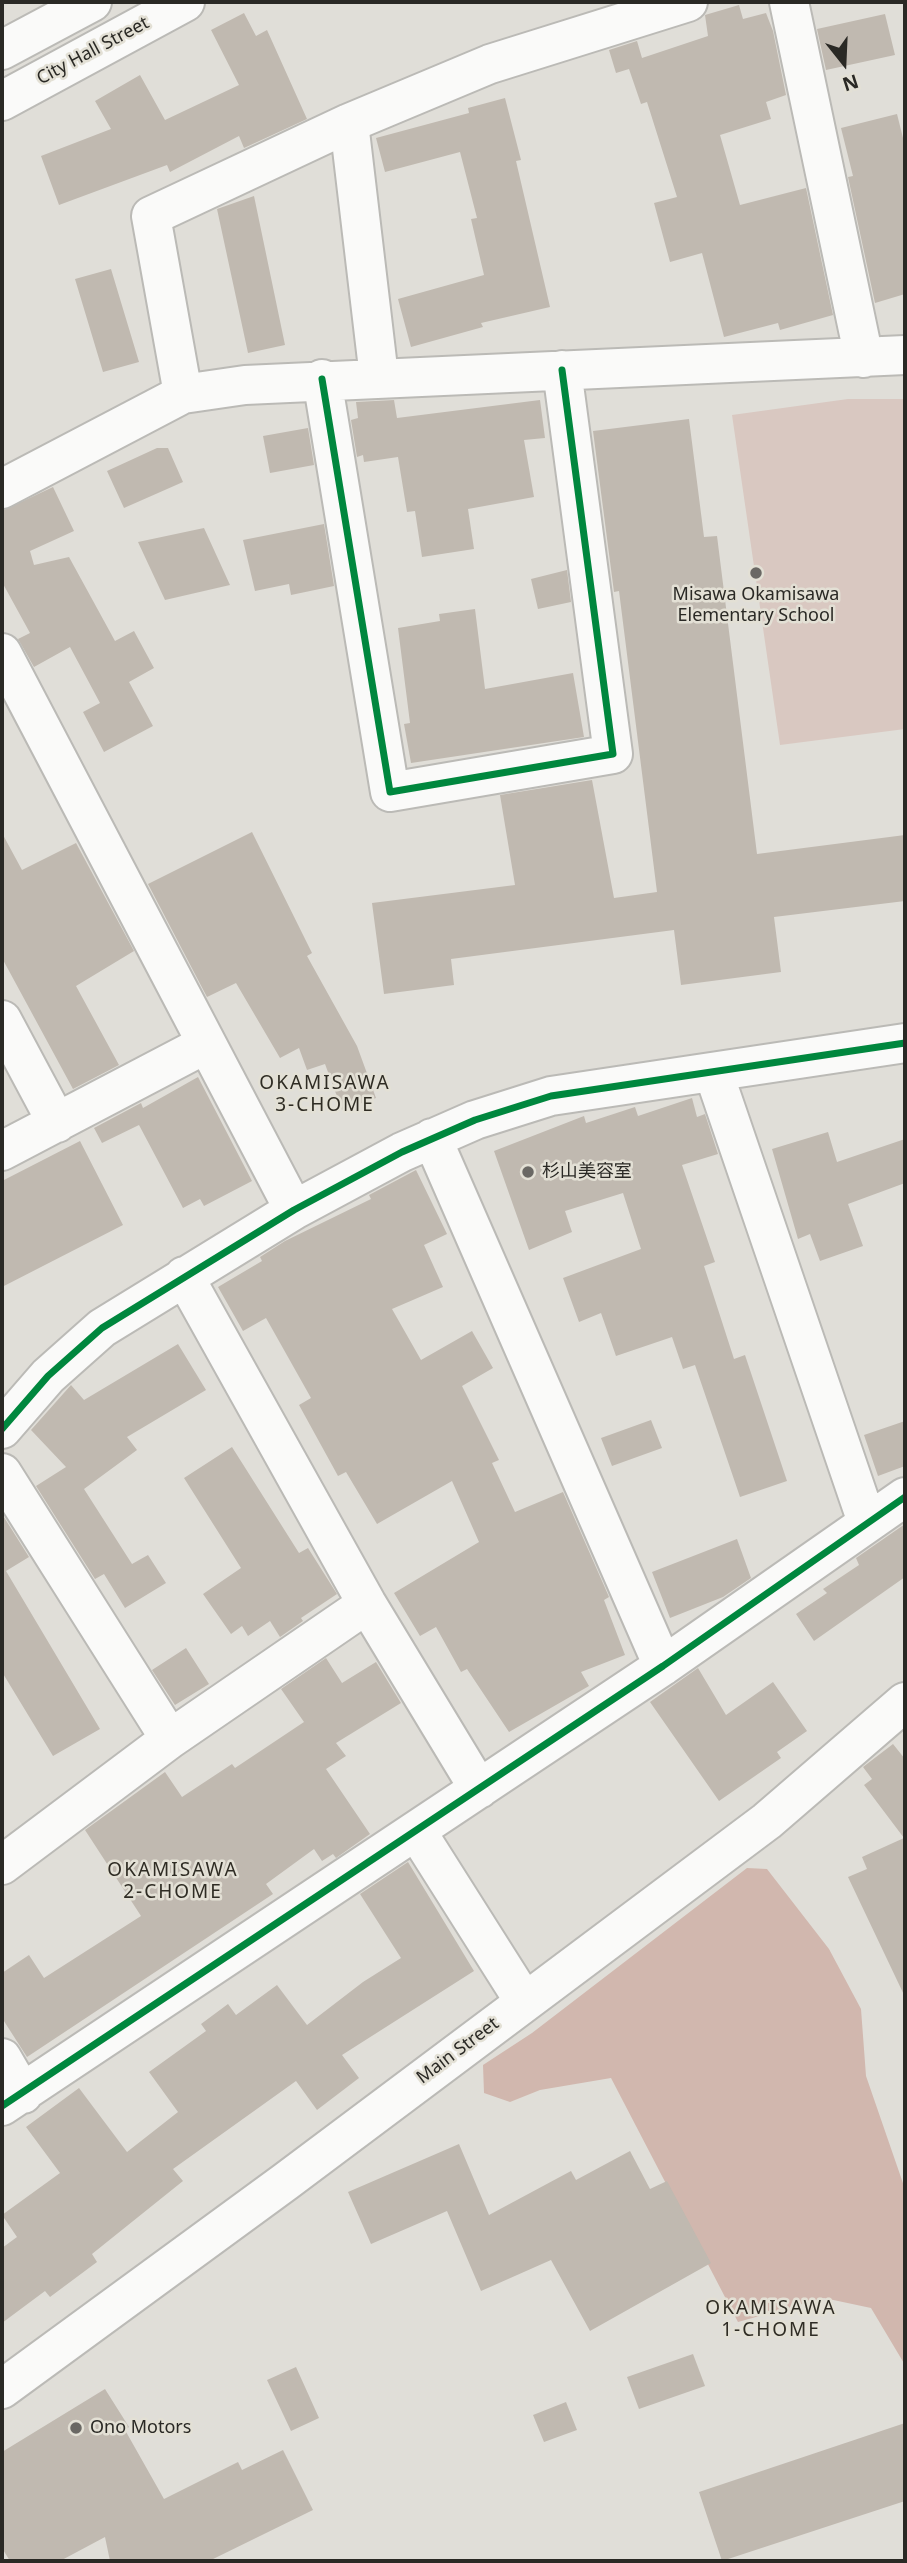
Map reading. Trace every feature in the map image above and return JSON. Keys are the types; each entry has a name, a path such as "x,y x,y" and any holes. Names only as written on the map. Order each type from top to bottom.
{"street":[{"path":"2,50 92,2"},
{"name":"City Hall Street","path":"2,101 185,2"},
{"path":"183,394 151,216 349,124 490,64 688,2"},
{"path":"789,2 864,358"},
{"path":"349,124 379,377"},
{"path":"2,489 183,394 245,385 322,379 905,355"},
{"path":"322,379 390,792 613,754 562,370"},
{"path":"2,653 294,1210"},
{"path":"2,1020 57,1123"},
{"path":"2,1429 48,1376 102,1328 294,1210 432,1138 474,1120 551,1096 714,1074 905,1042"},
{"path":"2,1151 206,1044"},
{"path":"714,1074 867,1522"},
{"path":"432,1138 663,1666"},
{"path":"184,1276 367,1604 479,1789"},
{"path":"2,1473 170,1739"},
{"path":"2,2058 12,2100 663,1666 905,1497"},
{"path":"2,1866 170,1739 367,1604"},
{"name":"Main Street","path":"2,2389 285,2182 767,1821 905,1702"},
{"path":"417,1832 524,2001"}],"shaded area":[{"path":"848,399 905,399 905,729 780,745 732,415"},
{"path":"747,1868 767,1869 829,1949 861,2009 866,2076 905,2189 905,2365 871,2308 824,2298 738,2322 611,2078 540,2090 510,2102 484,2093 483,2065 532,2033"}],"building":[{"path":"739,5 743,19 766,13 773,31 786,95 766,102 771,119 720,135 740,205 806,188 833,315 780,330 778,323 724,337 702,253 670,262 654,203 677,197 647,102 641,104 629,69 616,73 609,50 637,41 642,58 708,36 705,15"},
{"path":"244,13 256,36 267,30 307,119 244,148 239,136 170,172 167,165 59,205 41,156 111,129 95,101 140,75 165,120 239,85 211,30"},
{"path":"885,14 895,55 826,70 817,29"},
{"path":"505,98 521,160 516,161 550,307 481,323 483,327 411,347 398,299 484,275 471,219 477,218 460,152 385,172 376,138 469,113 468,108"},
{"path":"897,114 905,146 905,294 875,303 848,177 853,176 841,128"},
{"path":"254,196 285,345 248,353 217,209"},
{"path":"111,269 139,362 103,372 75,279"},
{"path":"394,400 397,418 540,400 545,438 524,440 534,497 468,509 474,549 422,557 415,511 407,512 398,457 364,462 363,455 357,457 351,420 358,418 356,402"},
{"path":"689,419 704,537 717,536 757,854 905,835 905,901 774,917 781,972 681,985 674,930 451,959 454,985 384,994 372,903 515,885 500,795 592,780 614,898 657,892 619,591 614,592 593,431"},
{"path":"308,428 314,465 270,473 263,436"},
{"path":"157,448 168,448 183,482 124,508 107,471"},
{"path":"53,487 74,531 30,551 34,565 69,557 115,641 134,631 154,668 129,682 153,726 104,752 83,712 100,703 70,647 34,667 18,639 30,633 2,582 2,511"},
{"path":"324,524 334,586 291,595 289,584 255,591 243,540"},
{"path":"204,528 230,585 165,600 138,542"},
{"path":"567,570 571,602 538,609 531,579"},
{"path":"475,609 485,689 573,673 584,737 411,763 404,724 410,723 398,628 440,621 439,614"},
{"path":"252,832 312,953 307,956 357,1046 376,1098 342,1110 325,1064 307,1070 299,1048 280,1058 236,983 207,997 148,884"},
{"path":"2,833 22,870 76,843 134,951 76,986 119,1065 73,1089 2,958"},
{"path":"198,1077 252,1181 204,1206 200,1199 183,1208 139,1125 102,1143 94,1128 141,1103 143,1108"},
{"path":"692,1098 697,1117 705,1114 718,1154 682,1165 715,1262 704,1266 734,1359 745,1355 787,1481 740,1497 695,1365 683,1369 672,1337 616,1356 601,1313 579,1322 563,1278 641,1249 623,1193 565,1211 572,1232 529,1250 494,1151 584,1116 586,1123 635,1107 638,1116"},
{"path":"828,1132 837,1162 905,1139 905,1183 848,1204 863,1246 820,1261 810,1234 798,1239 772,1149"},
{"path":"80,1141 123,1225 2,1287 2,1181"},
{"path":"416,1170 447,1234 424,1245 443,1287 392,1309 421,1360 472,1331 493,1368 462,1386 499,1460 492,1463 515,1512 563,1492 609,1597 604,1600 625,1655 581,1672 589,1686 509,1732 467,1669 461,1672 436,1627 420,1636 394,1593 479,1542 452,1481 377,1524 346,1472 338,1476 299,1405 311,1398 266,1318 243,1331 218,1287 262,1261 260,1257 285,1241 371,1199 369,1195"},
{"path":"178,1344 206,1390 127,1437 137,1450 84,1489 132,1564 148,1555 166,1583 125,1608 104,1574 95,1579 36,1486 66,1467 31,1430 71,1385 84,1400"},
{"path":"651,1420 662,1448 612,1466 601,1438"},
{"path":"905,1421 905,1466 878,1476 864,1435"},
{"path":"232,1447 299,1553 308,1548 337,1594 301,1618 303,1621 280,1637 270,1621 248,1636 242,1626 231,1634 203,1594 241,1568 184,1478"},
{"path":"2,1514 29,1557 6,1571 100,1729 53,1756 2,1672"},
{"path":"905,1524 905,1577 814,1641 796,1614 827,1593 823,1589 859,1565 856,1558"},
{"path":"737,1539 751,1578 723,1597 670,1618 652,1572"},
{"path":"186,1648 209,1684 175,1705 152,1670"},
{"path":"326,1658 342,1683 376,1662 401,1703 336,1743 346,1756 326,1769 370,1834 336,1858 333,1854 322,1861 314,1849 266,1884 273,1894 27,2057 2,2018 2,1973 29,1955 44,1978 141,1916 85,1830 165,1772 182,1797 232,1764 235,1768 304,1722 281,1689"},
{"path":"698,1668 726,1715 773,1682 807,1731 777,1752 781,1758 719,1801 650,1702"},
{"path":"893,1744 905,1759 905,1997 848,1877 867,1869 862,1857 904,1838 864,1785 872,1779 863,1767"},
{"path":"408,1862 474,1971 342,2055 359,2078 317,2110 296,2081 173,2169 183,2181 92,2254 97,2262 50,2297 45,2291 2,2323 2,2248 17,2237 2,2215 60,2173 26,2127 79,2088 127,2152 178,2112 149,2072 206,2031 201,2024 228,2004 236,2015 277,1985 307,2025 363,1982 401,1958 360,1894"},
{"path":"459,2144 489,2215 571,2171 576,2180 630,2151 650,2189 667,2181 711,2263 590,2331 551,2260 481,2291 447,2211 371,2244 348,2192"},
{"path":"693,2354 705,2386 639,2409 627,2377"},
{"path":"296,2367 319,2418 291,2431 267,2380"},
{"path":"105,2389 129,2427 125,2430 164,2499 238,2462 242,2470 283,2450 313,2510 209,2561 110,2561 105,2537 60,2561 10,2561 2,2548 2,2452"},
{"path":"566,2402 577,2430 544,2442 533,2415"},
{"path":"905,2423 905,2501 722,2561 699,2492"}],"cycle path":[{"path":"322,379 390,792 613,754 562,370"},
{"path":"2,1429 48,1376 102,1328 294,1210 402,1152 475,1120 551,1096 905,1043"},
{"path":"2,2106 663,1666 905,1497"}],"place":[{"name":"Misawa Okamisawa Elementary School","path":"756,573"},
{"name":"杉山美容室","path":"528,1172"},
{"name":"Ono Motors","path":"76,2428"}],"district":[{"name":"OKAMISAWA 3-CHOME","path":"325,1095"},
{"name":"OKAMISAWA 2-CHOME","path":"173,1882"},
{"name":"OKAMISAWA 1-CHOME","path":"771,2320"}]}
